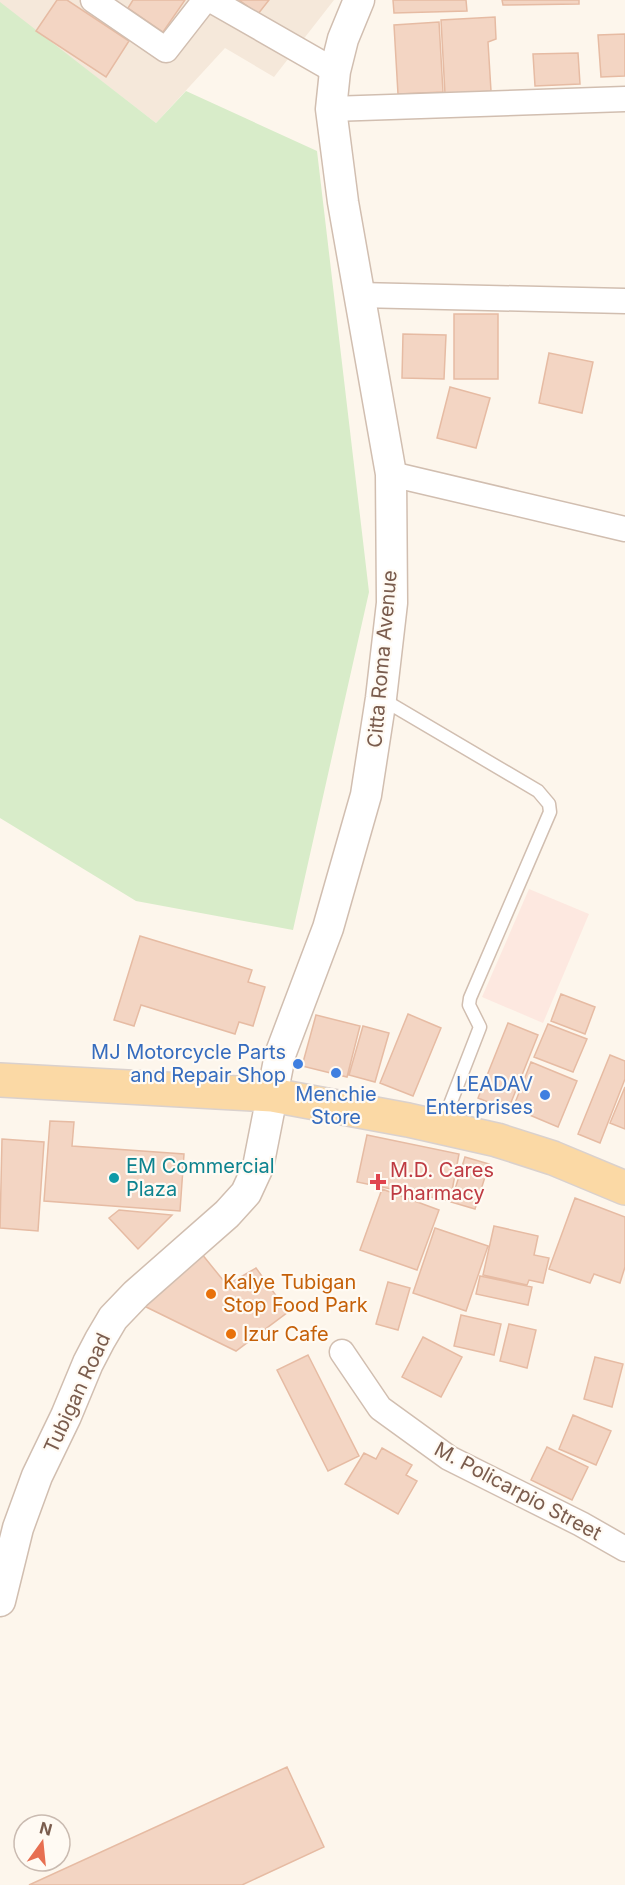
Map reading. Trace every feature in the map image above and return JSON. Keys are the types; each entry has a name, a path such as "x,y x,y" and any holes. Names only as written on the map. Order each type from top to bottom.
{"main road":[{"path":"0,1080 272,1095 497,1140 553,1158 625,1188"}],"street":[{"path":"93,0 166,50 205,0"},
{"path":"211,0 335,71"},
{"name":"Citta Roma Avenue","path":"272,1095 280,1055 328,928 366,795 381,698 392,603 391,474 358,296 331,108 335,71 343,39 359,0"},
{"path":"331,108 625,99"},
{"path":"358,296 625,301"},
{"path":"391,474 625,529"},
{"name":"Tubigan Road","path":"0,1601 18,1528 37,1476 96,1347 113,1318 136,1294 227,1214 246,1193 258,1167 272,1095"},
{"name":"M. Policarpio Street","path":"342,1352 380,1407 449,1458 581,1524 625,1549"}],"lane":[{"path":"381,698 538,791 549,804 549,818 470,998 469,1005 480,1027 441,1127"}],"shaded area":[{"path":"0,0 334,0 274,77 225,48 156,123 0,3"},
{"path":"529,889 589,914 543,1023 482,997"}],"green space":[{"path":"0,2 156,123 186,91 317,151 369,592 293,930 136,901 0,818"}],"building":[{"path":"57,0 67,0 129,41 106,77 36,31"},
{"path":"133,0 185,0 163,32 128,8"},
{"path":"239,0 269,0 258,14"},
{"path":"393,0 466,0 467,11 394,13"},
{"path":"502,0 579,0 579,4 503,5"},
{"path":"495,17 496,39 488,42 491,91 445,94 441,20"},
{"path":"439,22 443,92 398,94 394,25"},
{"path":"625,34 625,76 601,77 598,35"},
{"path":"578,53 580,84 535,86 533,54"},
{"path":"454,314 498,314 498,379 454,379"},
{"path":"403,334 446,335 444,379 402,378"},
{"path":"549,353 593,362 582,413 539,403"},
{"path":"450,387 490,398 476,448 437,438"},
{"path":"140,936 252,970 248,982 265,987 253,1026 239,1022 235,1034 141,1005 134,1026 114,1020"},
{"path":"561,994 595,1007 585,1034 551,1021"},
{"path":"408,1014 441,1028 413,1096 380,1083"},
{"path":"316,1015 360,1026 347,1077 302,1066"},
{"path":"508,1023 538,1035 508,1110 478,1098"},
{"path":"548,1024 587,1039 573,1072 534,1057"},
{"path":"363,1026 389,1033 375,1082 349,1075"},
{"path":"610,1055 625,1061 625,1079 600,1143 578,1134"},
{"name":"LEADAV Enterprises","path":"531,1062 577,1081 558,1127 513,1108"},
{"path":"625,1087 625,1129 610,1123"},
{"name":"EM Commercial Plaza","path":"50,1121 74,1122 72,1146 184,1154 180,1211 44,1201"},
{"path":"367,1135 459,1154 450,1201 357,1182"},
{"path":"2,1139 44,1142 38,1231 0,1228"},
{"path":"465,1157 489,1164 475,1209 451,1202"},
{"path":"382,1189 439,1210 417,1270 360,1250"},
{"path":"575,1198 625,1217 625,1267 620,1283 594,1274 590,1283 549,1269"},
{"path":"119,1210 172,1215 138,1249 109,1218"},
{"path":"494,1226 538,1236 534,1255 549,1258 543,1283 529,1280 527,1285 483,1275"},
{"path":"435,1228 488,1246 466,1311 413,1293"},
{"name":"Kalye Tubigan Stop Food Park","path":"201,1253 227,1285 256,1268 288,1312 236,1351 136,1302"},
{"path":"480,1276 532,1287 528,1305 476,1294"},
{"path":"388,1282 410,1288 398,1330 376,1324"},
{"path":"461,1315 501,1324 494,1355 454,1346"},
{"path":"509,1324 536,1330 527,1368 500,1361"},
{"path":"423,1337 462,1357 441,1397 402,1377"},
{"path":"308,1355 359,1456 328,1471 277,1370"},
{"path":"595,1357 623,1364 612,1407 584,1399"},
{"path":"573,1415 611,1431 596,1465 559,1449"},
{"path":"547,1447 588,1467 572,1500 531,1480"},
{"path":"382,1448 412,1465 406,1475 417,1481 398,1514 345,1484 364,1453 376,1459"},
{"path":"287,1767 324,1847 242,1885 29,1885 55,1873 72,1873 72,1865"}],"place":[{"name":"MJ Motorcycle Parts and Repair Shop","path":"298,1064"},
{"name":"Menchie Store","path":"336,1073"},
{"name":"LEADAV Enterprises","path":"545,1095"},
{"name":"EM Commercial Plaza","path":"114,1178"},
{"name":"M.D. Cares Pharmacy","path":"378,1182"},
{"name":"Kalye Tubigan Stop Food Park","path":"211,1294"},
{"name":"Izur Cafe","path":"231,1334"}]}
